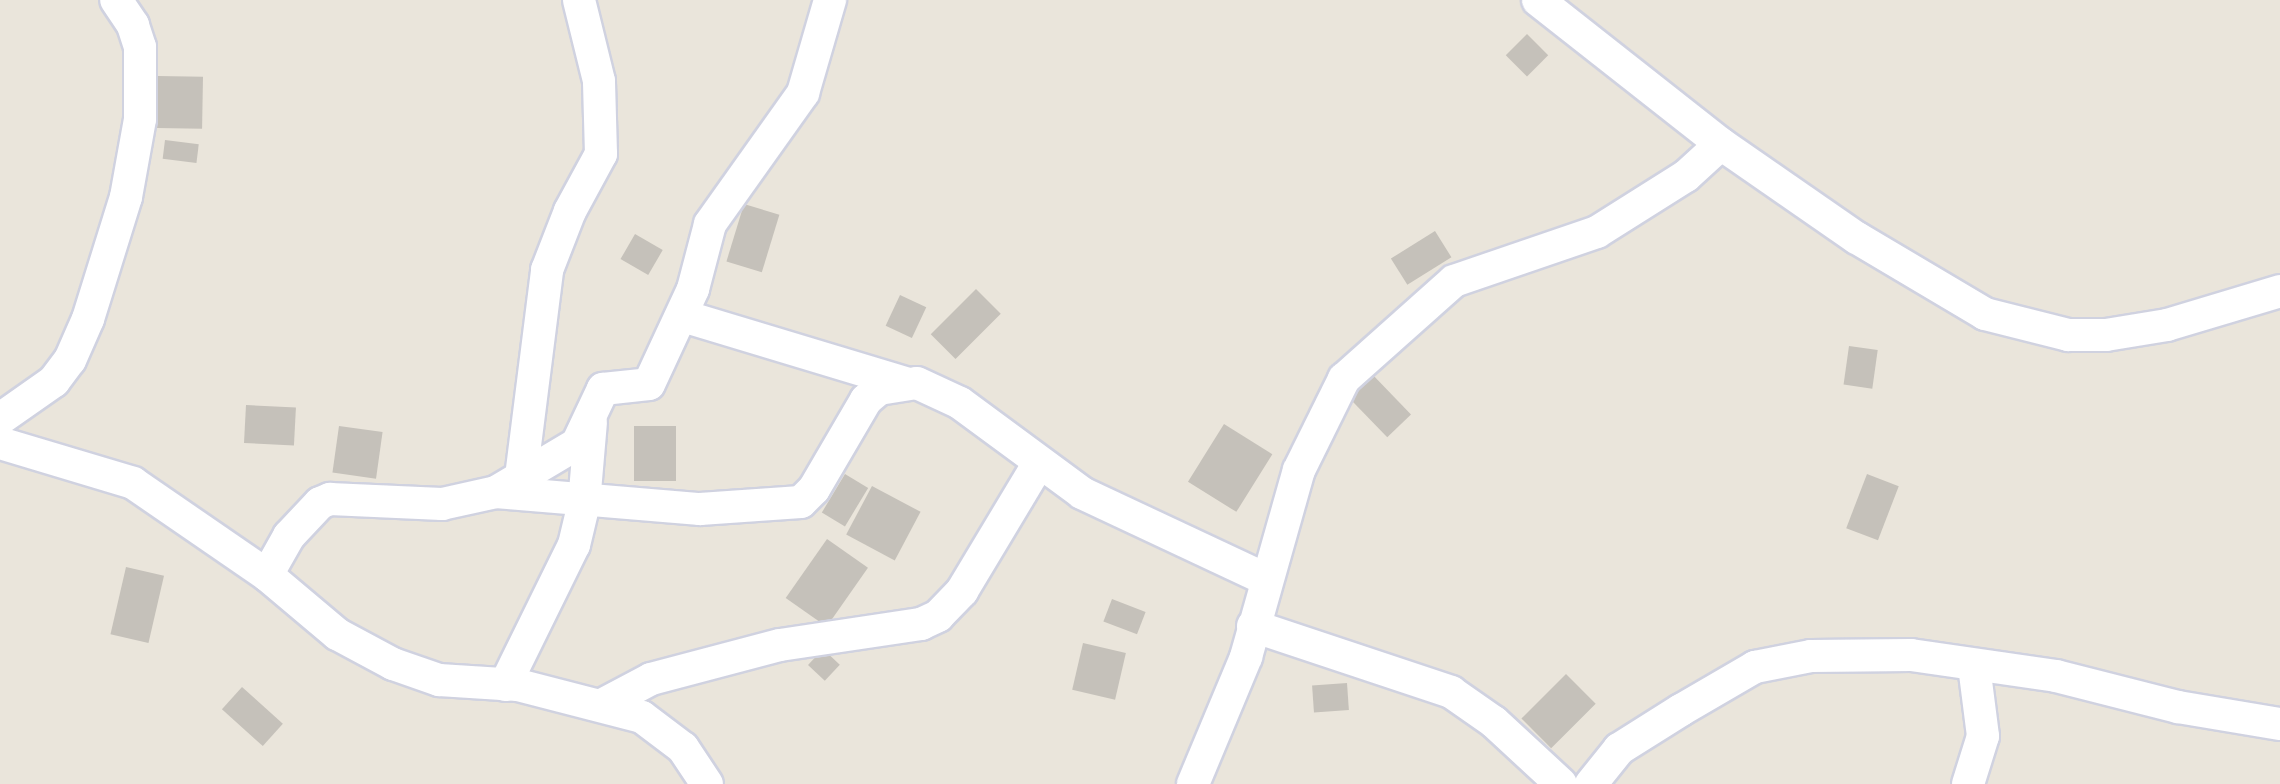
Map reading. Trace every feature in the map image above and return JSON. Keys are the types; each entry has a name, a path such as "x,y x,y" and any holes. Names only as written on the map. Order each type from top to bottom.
{"street":[{"path":"0,419 54,381 70,360 88,319 126,197 140,119 140,47 133,25 116,0"},
{"path":"508,485 547,270 570,211 601,154 599,81 579,0"},
{"path":"505,685 562,577 584,503 593,403 603,389 649,384 683,316 710,224 803,93 830,0"},
{"path":"1538,0 1721,144 1857,238 1964,303 2023,327 2106,335 2181,322 2280,291"},
{"path":"1193,784 1253,626 1299,470 1344,379 1407,319 1454,281 1597,232 1686,176 1721,144"},
{"path":"683,316 905,383 930,386 960,403 1039,463 1113,510 1266,579"},
{"path":"508,485 584,503 700,509 801,502 814,489 866,400 879,389 905,383"},
{"path":"267,575 308,513 330,499 442,504 508,485 577,444 591,422"},
{"path":"0,443 133,483 267,575 337,634 393,664 439,680 505,685 604,704 642,717 667,733 707,784"},
{"path":"604,704 651,679 780,645 921,624 938,616 962,591 1039,463"},
{"path":"1253,626 1451,692 1494,722 1561,784"},
{"path":"1591,784 1619,749 1755,667 1811,656 1884,654 2056,676 2178,707 2280,724"},
{"path":"1968,784 1983,736 1974,666"}],"building":[{"path":"1527,34 1548,55 1527,76 1506,55"},
{"path":"158,76 203,77 202,129 157,128"},
{"path":"165,140 199,144 196,163 163,159"},
{"path":"744,204 779,215 762,272 726,261"},
{"path":"1435,231 1451,257 1407,285 1391,259"},
{"path":"635,234 663,250 648,275 620,259"},
{"path":"976,289 1001,314 955,359 931,334"},
{"path":"900,295 926,307 912,338 886,326"},
{"path":"1849,346 1878,350 1872,389 1844,385"},
{"path":"1370,372 1411,414 1387,437 1346,395"},
{"path":"246,405 296,408 294,446 244,443"},
{"path":"1224,424 1272,454 1236,512 1188,482"},
{"path":"339,426 383,432 376,479 332,473"},
{"path":"634,426 676,426 676,481 634,481"},
{"path":"845,474 868,488 845,526 822,513"},
{"path":"1867,474 1899,486 1878,540 1846,528"},
{"path":"872,486 921,512 895,560 846,535"},
{"path":"827,539 868,568 827,627 786,598"},
{"path":"126,567 164,576 148,643 110,634"},
{"path":"1112,599 1146,612 1137,634 1103,621"},
{"path":"1083,643 1126,653 1115,700 1072,690"},
{"path":"823,649 840,665 825,681 808,665"},
{"path":"1566,674 1596,704 1551,748 1521,719"},
{"path":"1347,683 1349,710 1314,712 1312,685"},
{"path":"242,687 283,724 263,746 222,709"}]}
